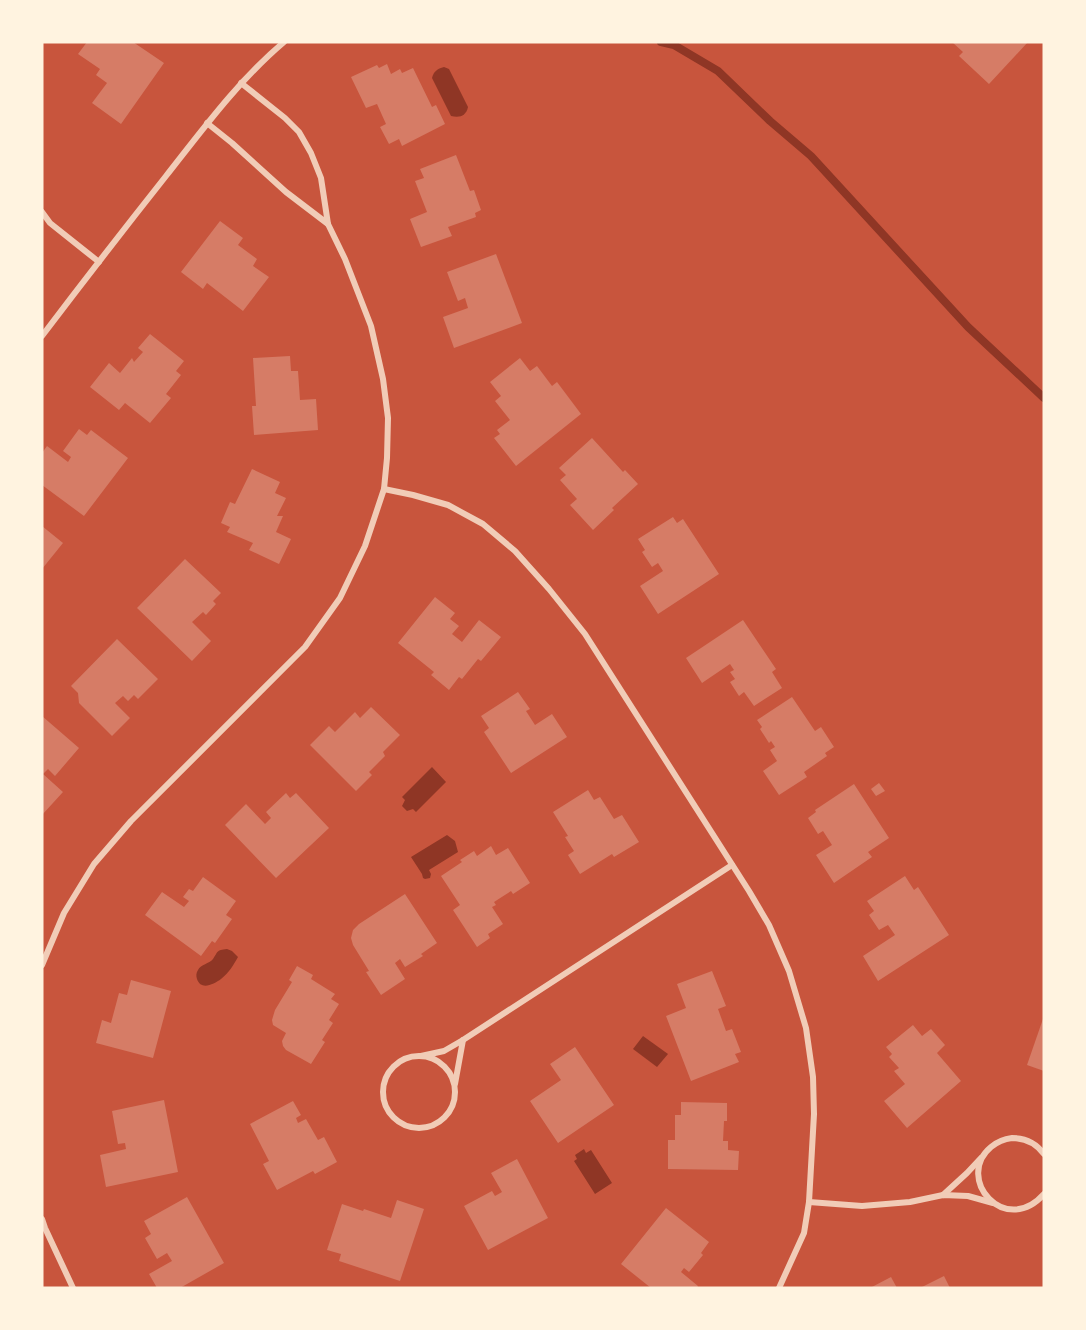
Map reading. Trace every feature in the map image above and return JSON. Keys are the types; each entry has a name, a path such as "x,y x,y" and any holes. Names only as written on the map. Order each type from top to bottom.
{"street":[{"path":"42,336 207,123 241,82 284,42"},
{"path":"42,965 64,913 94,864 131,821 305,647 340,598 365,546 384,489 387,418 383,379 370,326 345,259 328,224 321,178 299,132 241,82"},
{"path":"207,123 286,192 328,224"},
{"path":"42,212 50,223 99,262"},
{"path":"384,489 448,505 483,524 515,551 549,589 585,634 769,924 789,971 806,1028 813,1077 814,1114 809,1202 804,1233 779,1288"},
{"path":"463,1040 452,1108 444,1118 423,1127 411,1127 400,1122 391,1114 383,1092 390,1070 399,1062 410,1057 444,1051 463,1040 732,865"},
{"path":"421,1056 433,1058 443,1065 450,1073 455,1085"},
{"path":"943,1195 997,1143 1020,1138 1031,1142 1044,1154"},
{"path":"988,1150 981,1160 980,1184 993,1203"},
{"path":"809,1202 862,1206 910,1202 943,1195 968,1196 1015,1210 1027,1208 1044,1194"},
{"path":"42,1219 73,1288"}],"shaded area":[{"path":"444,67 449,69 468,107 462,116 451,116 432,78 436,71"},
{"path":"432,767 446,782 416,812 413,809 407,811 402,806 405,800 402,797"},
{"path":"447,835 455,841 458,852 429,870 430,878 423,878 411,857"},
{"path":"227,949 238,957 231,968 215,983 201,985 196,977 199,968 211,961 219,951"},
{"path":"643,1036 668,1054 657,1067 633,1049"},
{"path":"584,1149 586,1153 591,1150 612,1183 595,1194 574,1161 577,1159 575,1155"}],"building":[{"path":"87,42 133,42 164,63 121,124 92,103 107,83 96,75 100,69 78,54"},
{"path":"952,42 1028,42 989,84 959,56 963,52"},
{"path":"387,64 391,74 400,69 402,73 413,68 432,107 436,105 445,124 402,146 399,139 389,144 380,127 386,124 377,104 366,108 351,77 377,65 379,68"},
{"path":"456,155 470,191 474,190 481,210 475,213 476,217 448,227 452,236 421,247 410,219 427,212 415,181 424,178 420,169"},
{"path":"220,221 243,238 238,245 257,259 253,266 269,277 243,311 207,283 203,289 181,272"},
{"path":"496,254 522,323 454,348 443,317 468,308 465,298 458,301 447,272"},
{"path":"150,334 184,361 176,371 181,375 166,394 171,398 150,423 125,403 119,410 90,387 109,363 120,373 132,358 134,362 143,352 138,348"},
{"path":"290,356 291,371 298,371 300,400 316,399 318,430 254,435 252,406 256,406 253,358"},
{"path":"520,358 530,371 537,366 552,386 557,382 581,414 516,466 494,438 500,434 497,430 510,420 495,401 501,396 490,382"},
{"path":"79,429 87,435 91,430 128,458 84,516 42,485 42,453 47,446 68,462 71,457 63,451"},
{"path":"592,438 623,472 625,470 638,484 612,508 614,510 593,530 570,505 577,499 560,480 566,475 559,468"},
{"path":"252,469 280,482 275,493 286,498 277,516 283,516 276,532 291,539 279,564 249,550 253,543 227,532 230,527 221,523 230,502 235,504"},
{"path":"673,517 677,523 683,519 719,574 658,614 640,586 663,571 658,563 652,567 642,552 645,550 638,539"},
{"path":"42,526 63,543 42,569"},
{"path":"185,559 221,593 213,601 216,604 206,615 203,612 192,622 211,641 192,661 137,608"},
{"path":"435,597 455,613 450,619 459,626 452,634 462,642 479,620 501,637 481,661 478,659 462,679 459,677 449,690 431,675 434,672 398,643"},
{"path":"743,620 776,669 772,672 782,688 754,706 744,692 739,696 730,682 735,679 730,672 734,670 730,664 702,683 686,658"},
{"path":"117,639 158,679 138,699 134,695 128,701 123,696 115,703 130,718 112,736 79,703 78,693 71,686"},
{"path":"518,692 530,709 526,711 535,725 552,714 567,737 511,773 484,732 489,728 481,716"},
{"path":"792,697 815,731 821,727 834,747 825,753 827,756 804,772 807,777 779,795 763,771 777,761 770,750 775,747 771,741 769,743 757,720"},
{"path":"371,707 400,735 383,752 385,756 369,772 372,775 356,791 310,745 329,726 335,732 355,712 360,718"},
{"path":"42,716 79,748 55,776 48,769 43,774 63,792 42,815"},
{"path":"879,783 885,791 876,796 871,789"},
{"path":"854,784 889,838 868,852 872,857 834,883 816,855 832,845 823,831 818,834 808,818 816,812 815,810"},
{"path":"588,790 594,800 600,797 614,819 622,815 639,842 614,857 612,854 580,874 568,855 574,851 565,837 568,836 553,812"},
{"path":"286,793 290,798 296,793 329,828 276,878 225,825 246,804 265,824 271,818 266,812"},
{"path":"491,846 496,855 508,848 530,883 494,902 496,905 492,907 503,924 488,934 490,938 477,947 453,910 460,905 441,876 474,851 477,856"},
{"path":"905,876 914,890 918,887 949,935 878,981 863,956 895,935 888,925 879,930 869,915 874,911 867,901"},
{"path":"203,877 236,901 226,915 232,919 215,943 212,941 201,956 145,915 162,892 184,907 189,901 183,897 189,889 193,891"},
{"path":"405,894 437,943 421,954 423,956 405,967 400,959 395,963 405,979 381,995 366,972 369,971 351,938 353,930 359,924"},
{"path":"297,966 313,975 311,979 335,994 331,999 339,1004 329,1020 333,1023 322,1040 325,1042 311,1064 286,1050 282,1041 286,1033 273,1025 272,1020 275,1010 292,982 289,980"},
{"path":"712,971 726,1006 718,1009 726,1031 732,1029 741,1052 735,1054 739,1062 691,1081 666,1016 686,1008 677,984"},
{"path":"131,980 171,991 153,1058 96,1043 102,1020 111,1023 119,993 127,995"},
{"path":"1044,1016 1044,1071 1027,1065"},
{"path":"913,1025 922,1036 931,1029 945,1045 937,1053 961,1081 907,1128 884,1101 905,1084 894,1071 899,1068 889,1057 892,1054 886,1047"},
{"path":"575,1047 614,1105 558,1143 530,1101 561,1080 550,1064"},
{"path":"164,1100 178,1172 106,1187 100,1155 126,1149 125,1143 118,1144 112,1111"},
{"path":"293,1101 301,1115 296,1118 298,1123 306,1119 318,1140 324,1137 337,1162 315,1174 313,1171 277,1190 263,1164 269,1161 250,1124"},
{"path":"681,1102 727,1103 727,1121 724,1121 723,1141 728,1141 728,1150 739,1151 738,1170 668,1169 668,1140 675,1140 675,1115 681,1115"},
{"path":"517,1159 548,1218 488,1250 464,1206 492,1191 495,1196 502,1192 491,1173"},
{"path":"187,1197 224,1263 180,1288 157,1288 149,1274 172,1261 167,1253 157,1259 145,1238 151,1234 144,1221"},
{"path":"397,1200 424,1209 400,1281 339,1261 341,1254 327,1250 342,1204 391,1218"},
{"path":"666,1208 709,1242 701,1253 703,1255 689,1272 684,1268 681,1272 698,1286 697,1288 651,1288 621,1264"},
{"path":"944,1276 950,1288 920,1288"},
{"path":"891,1277 897,1288 870,1288"}],"waterway":[{"path":"661,42 674,45 718,71 770,121 811,156 968,327 1044,398"}]}
